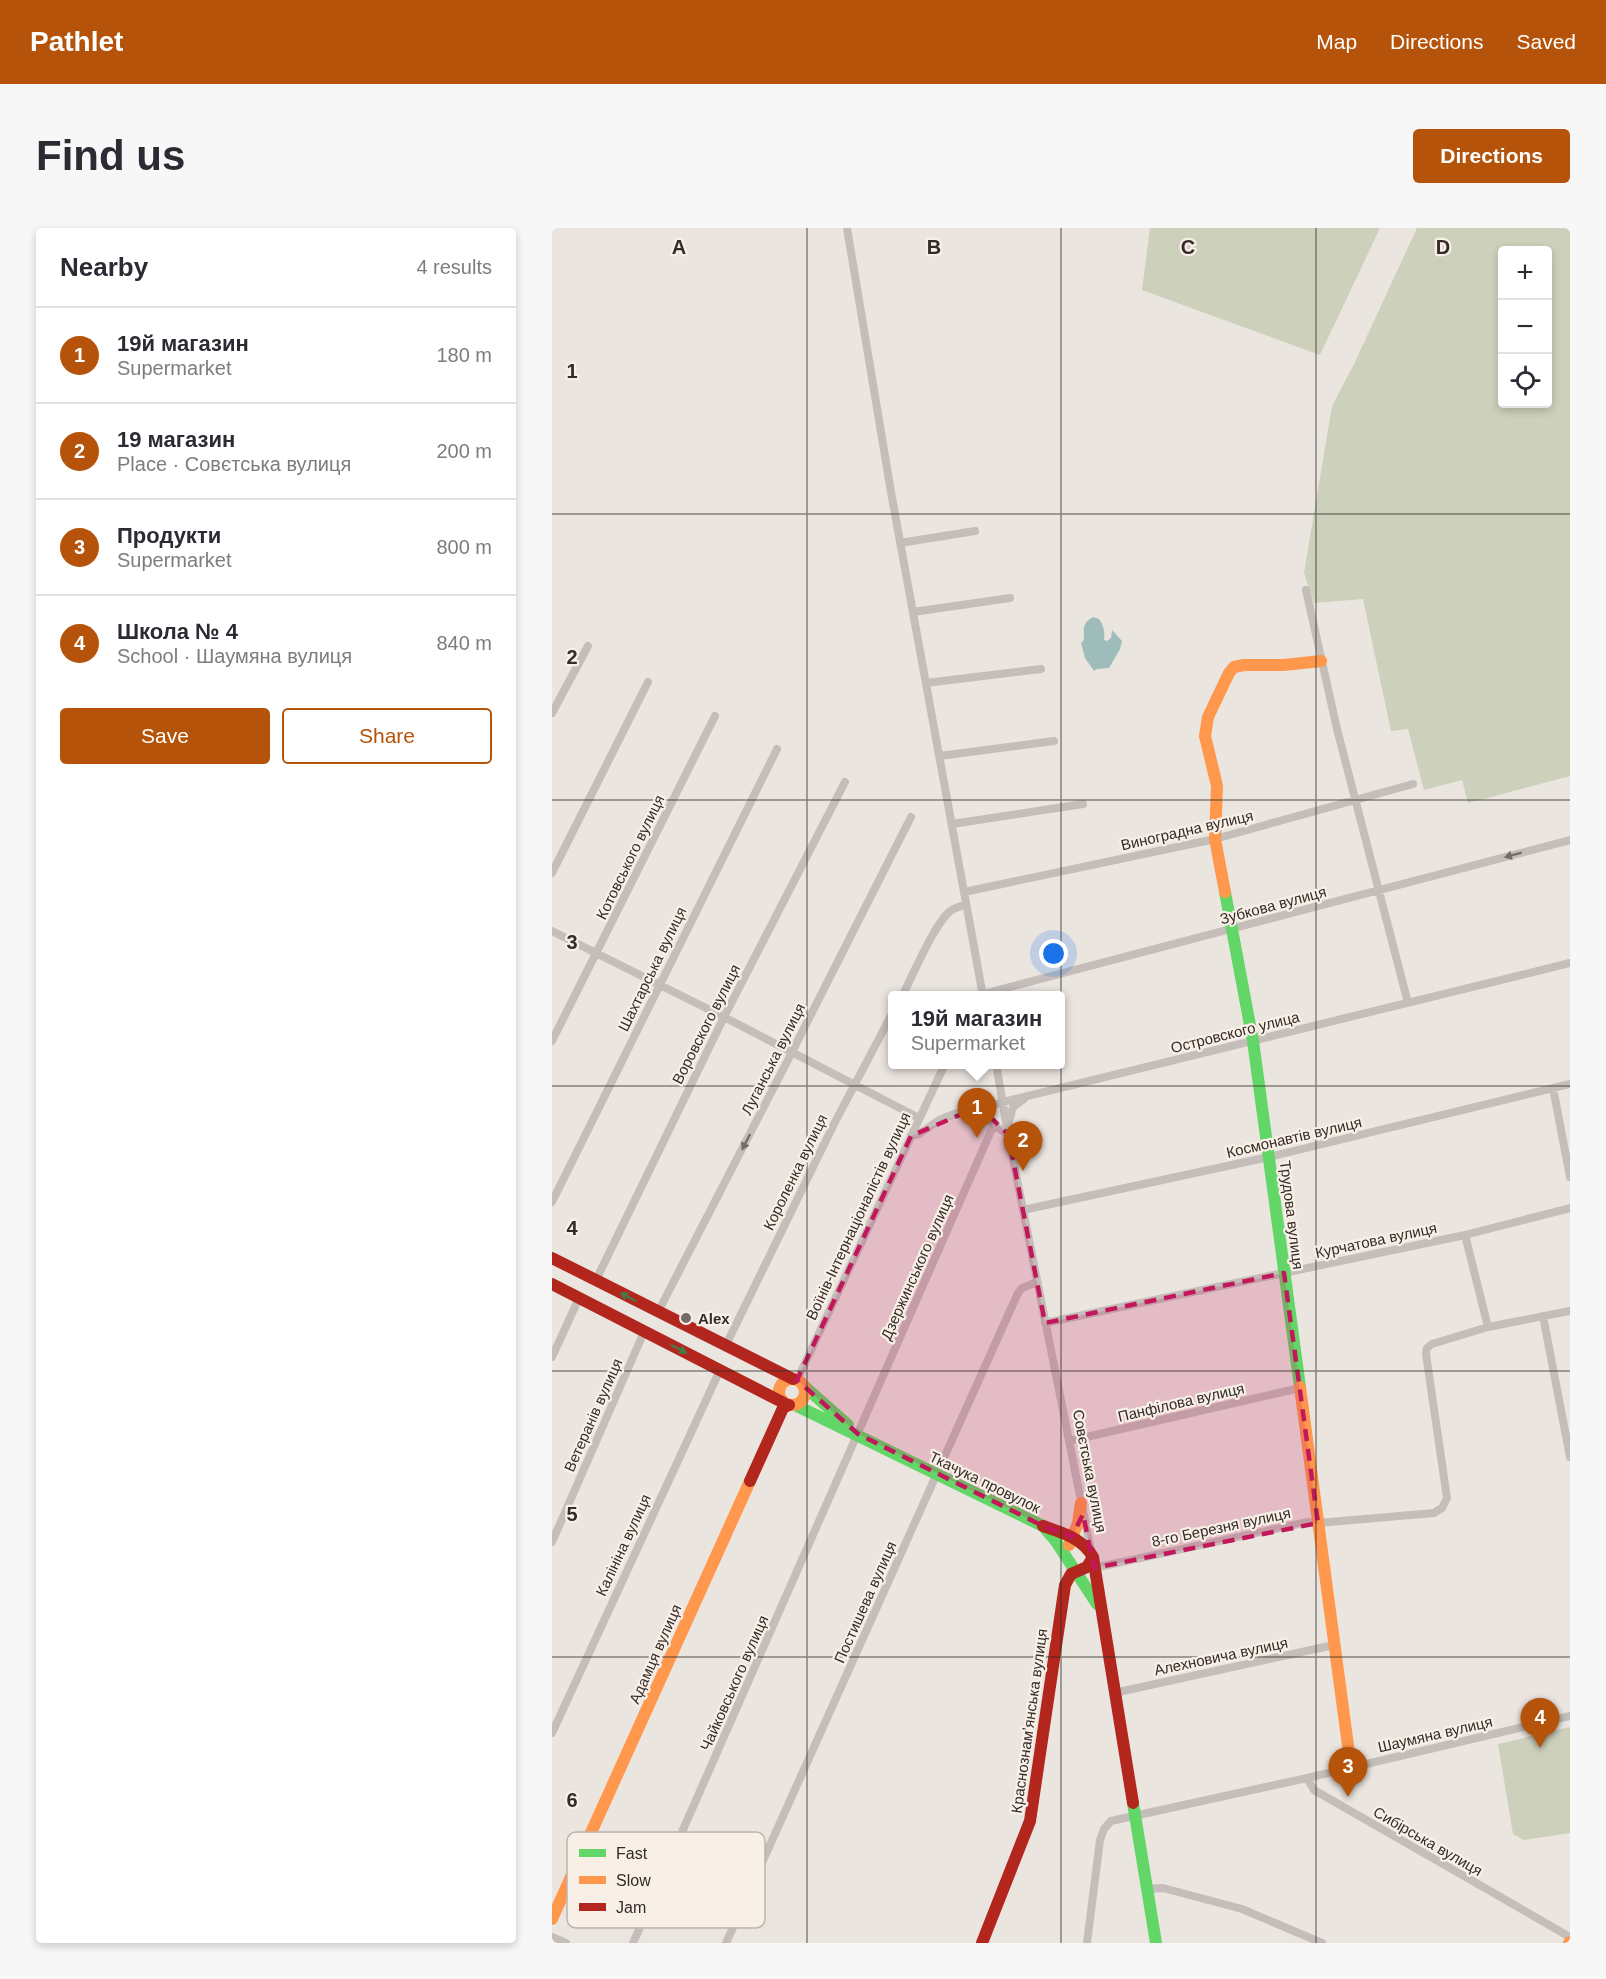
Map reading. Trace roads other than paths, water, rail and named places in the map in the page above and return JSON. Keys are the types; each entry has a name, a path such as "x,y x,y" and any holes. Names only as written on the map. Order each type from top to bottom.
{"street":[{"path":"847,228 900,543 982,991"},
{"path":"900,543 975,531"},
{"path":"1306,590 1355,800 1408,1003"},
{"path":"913,612 1010,598"},
{"path":"552,713 588,646"},
{"name":"Трудова вулиця","path":"1321,661 1284,665 1244,664 1234,667 1208,717 1205,736 1217,786 1215,839 1253,1041 1351,1768"},
{"path":"926,683 1041,669"},
{"path":"552,873 648,682"},
{"name":"Котовського вулиця","path":"552,1041 715,716"},
{"path":"939,756 1054,741"},
{"name":"Шахтарська вулиця","path":"552,1202 777,749"},
{"name":"Воровского вулиця","path":"596,1280 724,1017 845,782"},
{"name":"Виноградна вулиця","path":"964,892 1215,839 1413,784"},
{"path":"952,824 1083,804"},
{"name":"Луганська вулиця","path":"658,1312 911,817"},
{"name":"Зубкова вулиця","path":"998,991 1570,840"},
{"path":"905,991 948,913 958,906 966,905"},
{"path":"552,932 724,1017 919,1118"},
{"name":"Островского улица","path":"910,1136 919,1134 939,1120 971,1110 1570,963"},
{"name":"Короленка вулиця","path":"725,1347 854,1085 888,1021"},
{"name":"Воїнів-Інтернаціоналістів вулиця","path":"798,1382 910,1136 943,1069"},
{"name":"Совєтська вулиця","path":"997,1069 1093,1562 1156,1943"},
{"name":"Космонавтів вулиця","path":"1023,1210 1269,1157 1570,1084"},
{"path":"1553,1088 1570,1177"},
{"path":"971,1110 986,1113 995,1126 1008,1134 1013,1107 1032,1095"},
{"name":"Дзержинського вулиця","path":"858,1434 995,1126"},
{"name":"Курчатова вулиця","path":"1046,1323 1465,1235 1570,1208"},
{"path":"1465,1235 1488,1327 1570,1311"},
{"path":"552,1258 798,1382 858,1434"},
{"name":"Постишева вулиця","path":"765,1856 1018,1293 1028,1285 1038,1282"},
{"path":"552,1284 789,1404 858,1434"},
{"path":"552,1357 579,1298"},
{"path":"1543,1316 1570,1457"},
{"name":"8-го Березня вулиця","path":"1093,1562 1308,1522 1434,1513 1442,1508 1447,1498 1427,1348 1432,1344 1488,1327"},
{"name":"Ветеранів вулиця","path":"552,1542 644,1332"},
{"name":"Калініна вулиця","path":"552,1733 720,1370"},
{"path":"789,1404 780,1396 780,1388 785,1382 798,1382"},
{"path":"789,1404 804,1398 798,1382"},
{"name":"Панфілова вулиця","path":"1069,1441 1300,1388"},
{"name":"Адамця вулиця","path":"591,1832 783,1408 789,1404"},
{"name":"Ткачука провулок","path":"858,1434 1043,1526 1100,1609"},
{"name":"Чайковського вулиця","path":"682,1832 858,1434"},
{"path":"1043,1526 1072,1537 1086,1545 1093,1562 1088,1568 1072,1566 1068,1553 1072,1537 1078,1523 1081,1503"},
{"name":"Краснознамʼянська вулиця","path":"982,1943 1030,1821 1061,1604 1072,1566"},
{"name":"Алехновича вулиця","path":"1114,1693 1334,1645"},
{"name":"Шаумяна вулиця","path":"1307,1778 1570,1716"},
{"path":"1087,1943 1100,1840 1104,1829 1111,1821 1307,1778"},
{"name":"Сибірська вулиця","path":"1307,1778 1314,1790 1570,1941"},
{"name":"Адамця вулиця","path":"552,1919 567,1886"},
{"path":"1148,1889 1163,1888 1242,1909 1322,1943"},
{"name":"Чайковського вулиця","path":"633,1943 640,1928"},
{"name":"Постишева вулиця","path":"726,1943 733,1928"},
{"path":"552,1936 567,1943"}],"water":[{"path":"1093,617 1099,619 1102,624 1104,640 1111,638 1112,630 1122,641 1109,668 1094,671 1085,658 1081,643 1084,640 1085,624"}],"place":[{"name":"19й магазин","path":"977,1138"},
{"name":"19 магазин","path":"1023,1171"},
{"name":"Alex","path":"686,1318"},
{"name":"Школа № 4","path":"1540,1748"},
{"name":"Продукти","path":"1348,1797"}]}
